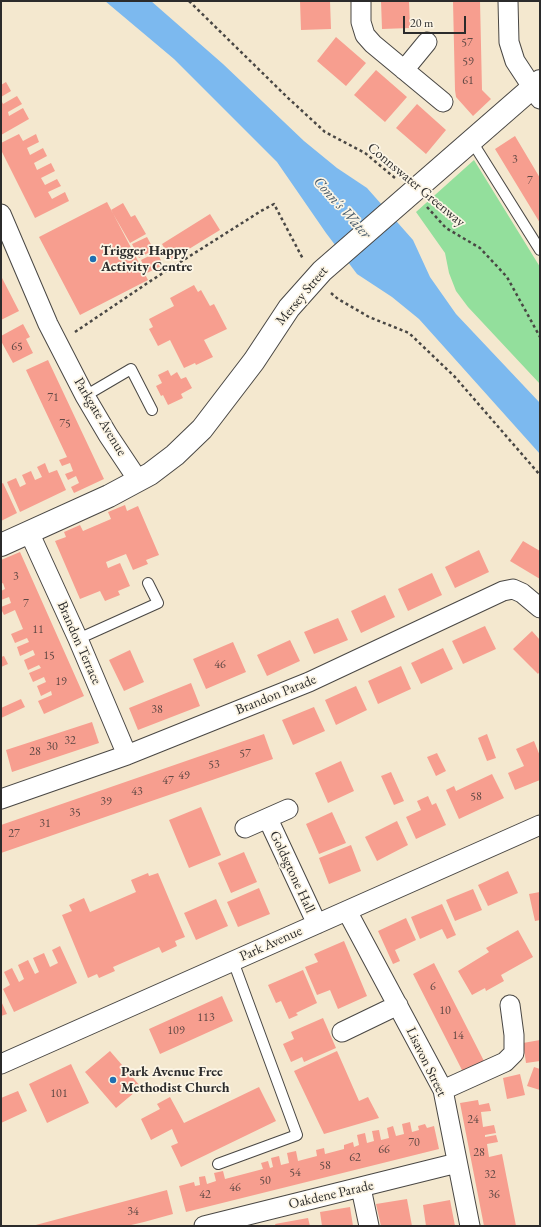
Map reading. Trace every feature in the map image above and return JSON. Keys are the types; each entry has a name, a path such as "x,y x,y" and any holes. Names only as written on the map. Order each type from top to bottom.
{"street":[{"path":"361,1 361,22 366,35 372,44 443,102"},
{"path":"508,1 509,42 515,61 538,89"},
{"path":"404,70 427,42"},
{"name":"Mersey Street","path":"138,480 175,455 202,429 254,361 289,308 318,274 411,195 471,140 538,89"},
{"name":"Parkgate Avenue","path":"1,214 58,344 85,396 108,435 138,480"},
{"path":"1,545 138,480"},
{"name":"Brandon Terrace","path":"30,532 78,639 127,755"},
{"name":"Brandon Parade","path":"2,796 127,755 310,682 503,591 513,589 522,593 540,608"},
{"name":"Goldsgtone Hall","path":"245,828 288,809"},
{"name":"Goldsgtone Hall","path":"268,819 317,924"},
{"name":"Park Avenue","path":"1,1064 540,824"},
{"name":"Lisavon Street","path":"347,911 443,1090 470,1226"},
{"path":"342,1032 398,1005"},
{"path":"443,1090 505,1062 514,1053 514,1036 510,1005"},
{"name":"Oakdene Parade","path":"204,1226 257,1219 362,1188 457,1164"},
{"path":"362,1188 369,1226"}],"lane":[{"path":"471,140 540,250"},
{"path":"85,396 131,370 152,410"},
{"path":"78,639 158,603 148,583"},
{"path":"218,1164 297,1135 233,961"}],"path":[{"name":"Connswater Greenway","path":"189,1 286,97 325,132 365,153 446,228 480,248 507,277 540,337"},
{"path":"58,344 152,280 254,215 274,204 298,250 338,299 369,317 409,333 455,377 540,475"}],"green space":[{"path":"474,160 540,267 540,384 468,307 456,291 449,273 445,253 416,212"}],"water":[{"name":"Conn's Water","path":"105,1 151,1 223,64 304,141 337,168 367,188 413,240 430,277 456,314 540,403 540,454 419,319 392,297 357,274 326,233 277,162 174,59"}],"building":[{"path":"300,1 330,1 331,29 301,30"},
{"path":"381,1 409,1 410,28 382,29"},
{"path":"453,1 480,1 482,90 491,99 473,116 456,97"},
{"path":"336,37 366,63 346,86 317,61"},
{"path":"376,70 407,97 385,122 354,95"},
{"path":"6,82 11,91 1,97 1,85"},
{"path":"17,96 22,104 8,112 9,116 23,108 29,119 1,135 1,100 3,104"},
{"path":"417,104 446,130 426,154 396,128"},
{"path":"19,134 23,141 36,134 39,142 27,148 30,155 43,148 47,156 34,163 37,170 51,163 55,171 41,178 45,185 57,179 61,186 48,192 52,199 65,192 69,201 35,218 1,150 1,143"},
{"path":"515,136 540,178 540,223 495,149"},
{"name":"Trigger Happy Activity Centre","path":"107,202 148,280 80,315 39,237"},
{"path":"123,203 131,217 135,215 146,234 130,243 111,210"},
{"path":"210,214 220,230 171,260 162,244"},
{"path":"147,237 154,250 139,258 132,244"},
{"path":"157,252 163,265 147,273 141,260"},
{"path":"1,276 19,311 1,320"},
{"path":"194,285 198,292 201,290 210,306 214,304 227,329 204,340 213,357 196,365 195,363 184,368 170,340 158,346 149,329 153,327 149,319 174,306 170,298"},
{"path":"23,324 30,337 26,339 33,353 13,363 1,341 1,336"},
{"path":"48,360 104,479 74,493 71,487 79,483 76,476 68,480 65,474 73,471 70,463 62,466 59,460 67,457 26,370"},
{"path":"168,370 171,376 177,372 181,379 186,377 192,388 181,394 183,398 168,405 156,386 162,383 158,375"},
{"path":"45,463 49,473 57,470 66,490 20,512 7,482 16,478 20,487 26,484 22,475 31,471 35,480 42,477 37,467"},
{"path":"3,483 17,513 1,521 1,484"},
{"path":"125,505 127,511 138,506 159,555 146,560 148,564 133,570 126,554 106,562 108,568 120,563 130,586 118,591 120,595 105,601 100,591 80,599 55,541 66,537 64,532 80,525 83,531 111,519 108,512"},
{"path":"523,541 540,551 540,579 510,561"},
{"path":"479,550 489,572 455,588 445,567"},
{"path":"20,552 84,696 44,714 38,701 52,695 51,691 41,696 37,686 46,682 44,677 33,682 29,673 41,668 39,665 28,670 24,660 35,655 33,650 20,656 17,647 29,642 27,638 15,643 11,634 23,629 15,610 4,615 1,609 1,607 11,603 9,597 1,600 1,591 5,589 3,583 1,584 1,560"},
{"path":"432,573 442,595 408,611 398,589"},
{"path":"385,595 395,617 361,633 351,611"},
{"path":"338,618 348,640 314,654 304,632"},
{"path":"485,626 496,649 463,664 452,641"},
{"path":"532,631 540,640 540,671 538,674 513,649"},
{"path":"290,640 300,661 267,676 257,655"},
{"path":"233,642 246,672 206,689 193,659"},
{"path":"443,648 453,669 421,684 411,663"},
{"path":"130,650 144,682 124,691 109,660"},
{"path":"4,656 8,664 1,667 1,657"},
{"path":"401,666 411,689 378,704 368,681"},
{"path":"191,683 200,706 138,730 129,708"},
{"path":"356,686 367,710 336,725 325,700"},
{"path":"21,699 25,707 1,718 1,708"},
{"path":"314,707 325,731 293,745 282,720"},
{"path":"92,722 99,743 12,772 6,750"},
{"path":"264,734 273,759 1,853 1,825"},
{"path":"487,734 496,758 487,761 478,738"},
{"path":"534,741 540,756 540,780 515,790 508,773 524,766 516,749"},
{"path":"437,753 446,771 436,776 427,757"},
{"path":"341,761 354,791 328,803 315,773"},
{"path":"391,772 404,801 394,805 381,776"},
{"path":"492,774 504,798 459,819 446,790 454,786 456,791"},
{"path":"428,796 432,805 436,803 446,825 416,839 406,817 421,810 417,801"},
{"path":"201,807 221,855 189,868 169,820"},
{"path":"332,812 346,843 319,854 306,824"},
{"path":"397,821 408,845 377,861 365,837"},
{"path":"351,845 361,871 329,884 319,858"},
{"path":"244,852 257,882 231,893 218,863"},
{"path":"508,871 518,893 488,906 478,885"},
{"path":"148,873 149,876 158,873 185,937 175,941 177,946 162,953 159,947 113,967 115,971 99,978 97,974 88,978 62,915 72,911 69,905 84,898 90,912 136,892 131,880"},
{"path":"259,888 270,914 238,927 227,902"},
{"path":"473,889 482,910 455,921 446,900"},
{"path":"540,892 540,920 535,921 529,894"},
{"path":"216,899 228,926 196,940 184,913"},
{"path":"442,904 456,935 447,939 442,929 420,939 411,917"},
{"path":"406,918 416,940 395,950 400,961 393,964 378,931"},
{"path":"518,930 533,957 501,975 504,981 486,991 485,988 472,995 458,971 489,952 486,948"},
{"path":"344,941 367,996 338,1009 330,990 317,995 305,967 318,962 314,954"},
{"path":"60,946 77,983 14,1012 3,989 10,985 4,972 12,968 19,982 24,979 18,965 28,960 35,974 39,972 33,958 44,953 50,967 58,963 52,950"},
{"path":"434,963 484,1061 463,1072 413,974"},
{"path":"303,970 317,1003 296,1013 298,1015 289,1019 281,1001 276,1003 268,985"},
{"path":"222,996 233,1021 160,1054 149,1029"},
{"path":"1,1001 7,1014 1,1016"},
{"path":"323,1018 336,1048 304,1062 302,1057 291,1062 283,1044 294,1039 291,1032"},
{"path":"540,1040 540,1061 526,1063 523,1043"},
{"name":"Park Avenue Free Methodist Church","path":"110,1051 141,1087 116,1108 85,1072"},
{"path":"337,1051 359,1101 368,1097 379,1118 324,1134 294,1071"},
{"path":"71,1064 89,1103 47,1123 29,1084"},
{"path":"534,1067 540,1069 540,1090 527,1086"},
{"path":"520,1074 525,1095 507,1099 503,1078"},
{"path":"259,1087 276,1121 181,1167 171,1146 178,1143 172,1129 151,1140 141,1119 160,1109 157,1104 170,1097 184,1123"},
{"path":"18,1091 27,1111 1,1123 1,1098"},
{"path":"478,1100 479,1105 489,1103 491,1111 481,1112 483,1127 494,1125 496,1133 485,1135 485,1137 496,1135 498,1142 487,1144 489,1157 502,1154 516,1226 484,1226 460,1103"},
{"path":"410,1122 412,1132 419,1130 418,1126 425,1124 427,1128 434,1126 439,1149 186,1212 179,1186 194,1182 195,1186 200,1185 199,1177 205,1176 207,1184 216,1181 214,1173 223,1171 225,1179 263,1169 261,1163 268,1161 270,1168 273,1167 271,1158 279,1156 281,1165 289,1163 287,1153 296,1151 298,1161 317,1156 316,1150 324,1148 325,1154 344,1149 344,1145 353,1142 354,1147 359,1145 357,1135 365,1133 367,1143 374,1141 372,1131 379,1130 381,1140 389,1138 387,1128 393,1126 396,1136 404,1134 402,1124"},
{"path":"167,1190 173,1214 144,1222 127,1226 32,1226"},
{"path":"407,1199 412,1226 381,1226 376,1204"},
{"path":"450,1200 455,1226 426,1226 423,1205"},
{"path":"350,1207 353,1226 322,1226 320,1212"},
{"path":"308,1218 310,1226 276,1226 275,1224"}],"place":[{"name":"Trigger Happy Activity Centre","path":"93,259"},
{"name":"Park Avenue Free Methodist Church","path":"113,1080"}]}
